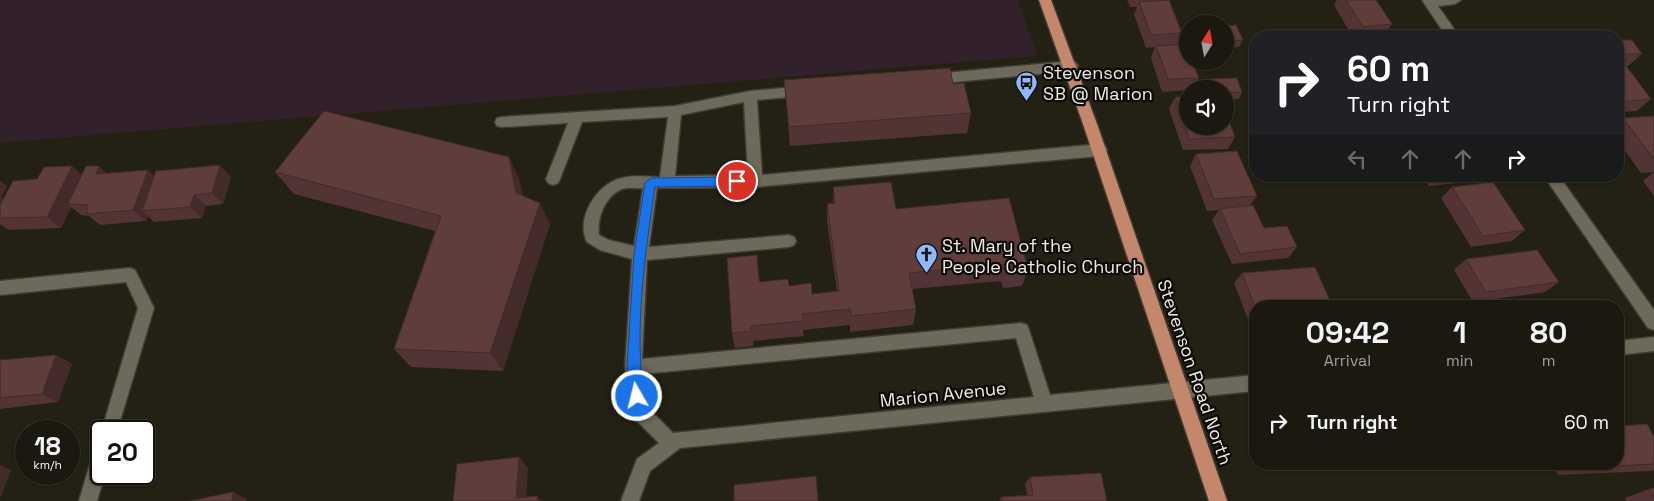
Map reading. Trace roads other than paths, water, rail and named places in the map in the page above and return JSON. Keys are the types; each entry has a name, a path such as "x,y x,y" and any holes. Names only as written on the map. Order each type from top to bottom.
{"main road":[{"name":"Stevenson Road North","path":"1045,0 1071,66 1179,391 1218,501"}],"street":[{"path":"1429,1 1455,0"},
{"path":"1429,1 1449,30"},
{"path":"923,80 1071,66"},
{"path":"502,122 675,111 750,96 818,90"},
{"path":"750,96 754,181"},
{"path":"667,182 675,111"},
{"path":"553,179 577,117"},
{"path":"789,241 640,254 605,246 592,238 590,231 594,214 609,189 623,183 754,181 1100,150"},
{"path":"1555,182 1654,323"},
{"path":"651,183 640,254 633,367 639,411 672,444"},
{"path":"0,288 130,275 146,308 112,420"},
{"path":"633,367 1021,330 1045,404"},
{"path":"1624,347 1654,344"},
{"name":"Marion Avenue","path":"630,501 643,465 677,440 1249,384"},
{"path":"88,501 93,485"}],"place":[{"name":"Stevenson SB @ Marion","path":"1027,101"},
{"name":"St. Mary of the People Catholic Church","path":"926,274"}]}
